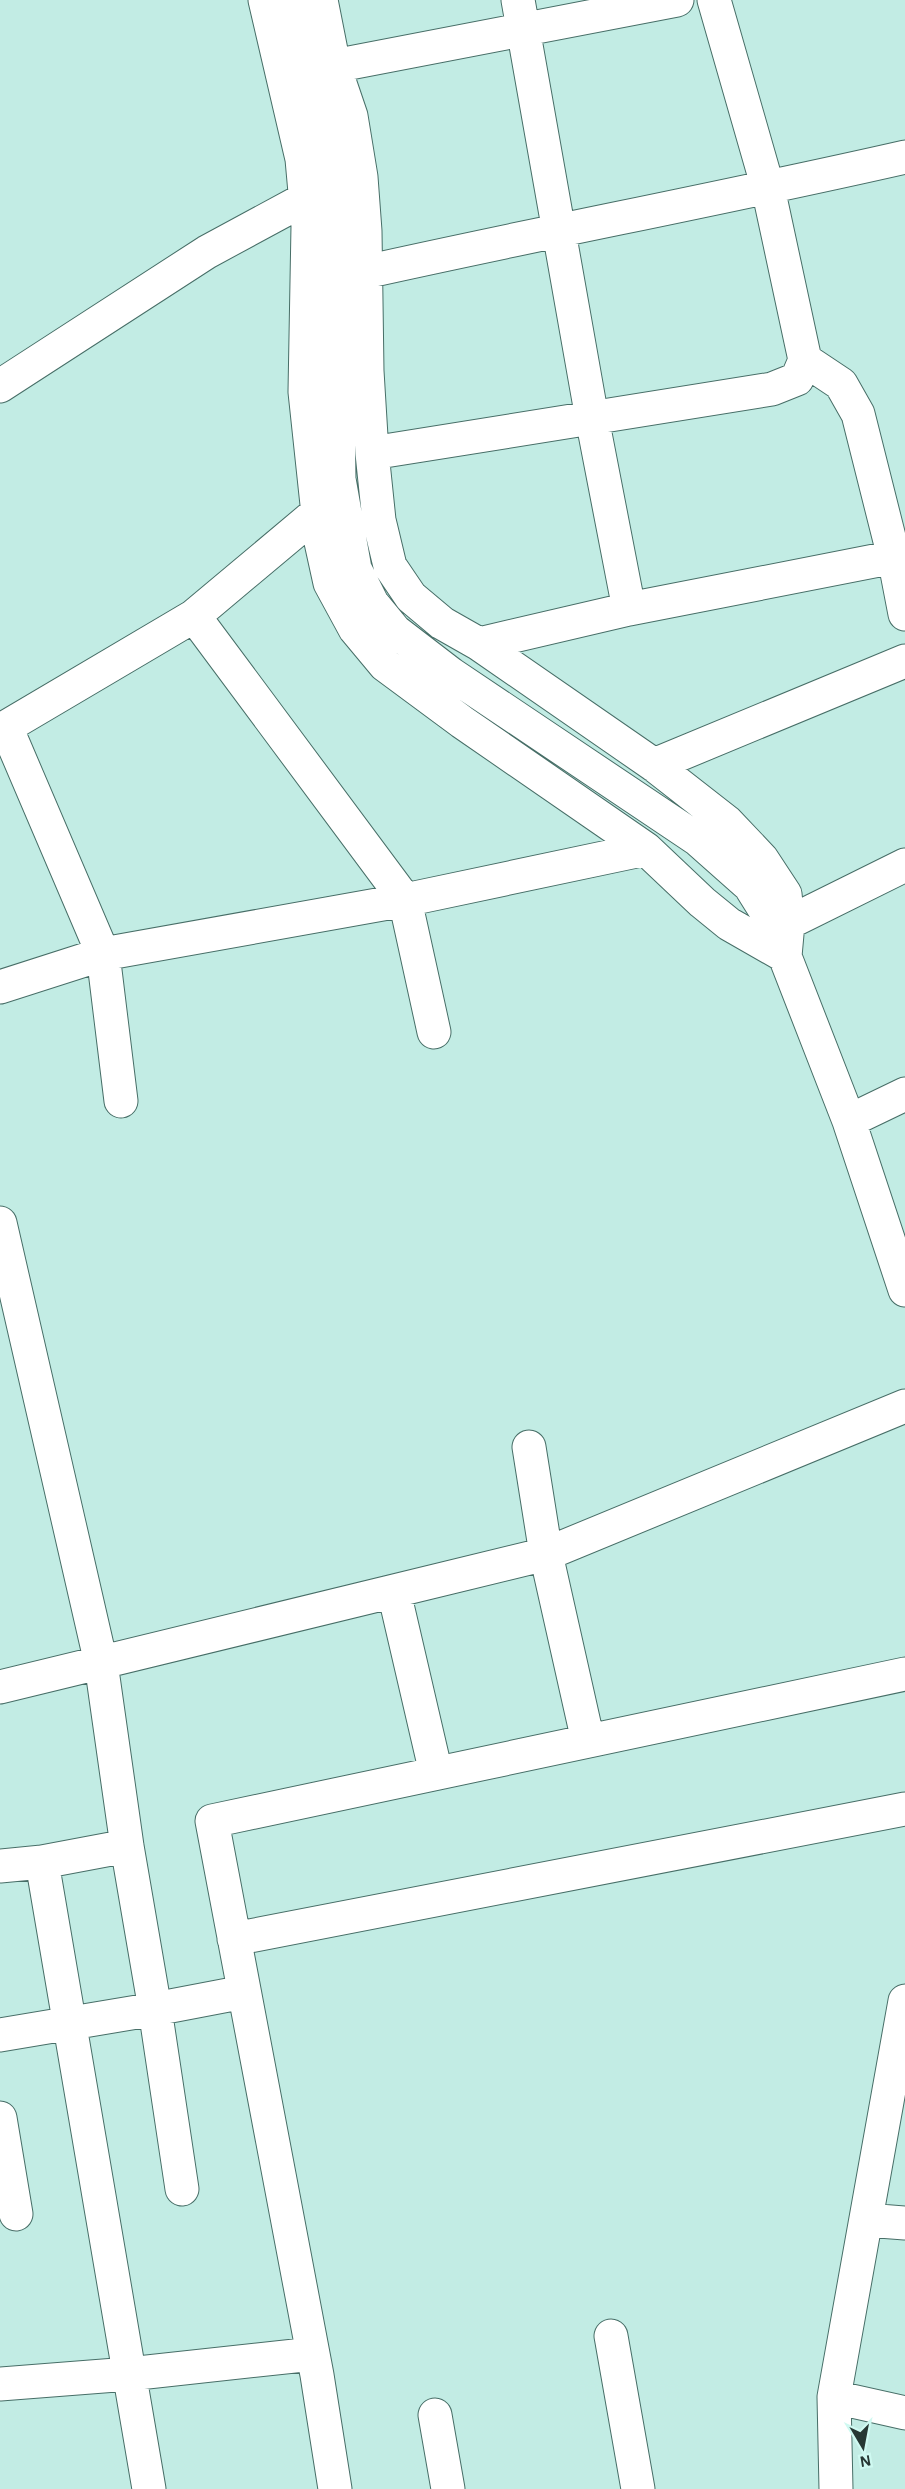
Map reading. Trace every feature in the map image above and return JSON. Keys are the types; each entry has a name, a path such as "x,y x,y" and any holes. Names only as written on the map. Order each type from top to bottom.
{"street":[{"path":"265,0 302,159 308,226 305,392 318,512 330,582 355,629 385,664 462,722 646,849 729,924 785,956"},
{"path":"289,0 319,99 332,164 336,216 339,479 355,569 372,603 394,631 697,839 750,886 770,918 849,1121 905,1290"},
{"path":"321,0 334,66 351,116 361,177 372,453 379,520 390,566 411,597 442,623 479,644 654,765 727,822 762,859 785,894 788,923 785,956"},
{"path":"334,66 521,15 677,0"},
{"path":"372,453 772,388 797,379 805,360 768,188 714,0"},
{"path":"521,15 592,418 629,609"},
{"path":"364,272 558,229 768,188 905,157"},
{"path":"0,386 207,252 305,199"},
{"path":"805,360 841,384 858,414 900,556 905,614"},
{"path":"121,1101 103,954 3,724 194,616 318,512"},
{"path":"479,644 629,609 900,556"},
{"path":"194,616 405,900 434,1032"},
{"path":"654,765 905,661"},
{"path":"0,987 103,954 405,900 646,849"},
{"path":"788,923 905,865"},
{"path":"849,1121 905,1094"},
{"path":"0,1223 101,1663 182,2189"},
{"path":"0,1687 546,1554 905,1406"},
{"path":"529,1447 546,1554 588,1741"},
{"path":"394,1592 436,1773"},
{"path":"335,2489 313,2354 212,1821 905,1674"},
{"path":"234,1939 905,1809"},
{"path":"0,1866 42,1862 128,1846"},
{"path":"42,1862 149,2489"},
{"path":"0,2035 244,1992"},
{"path":"836,2489 834,2397 902,2038 905,2001"},
{"path":"0,2118 16,2214"},
{"path":"866,2220 905,2223"},
{"path":"611,2336 638,2489"},
{"path":"0,2384 129,2374 313,2354"},
{"path":"834,2397 905,2413"},
{"path":"435,2415 448,2489"}]}
